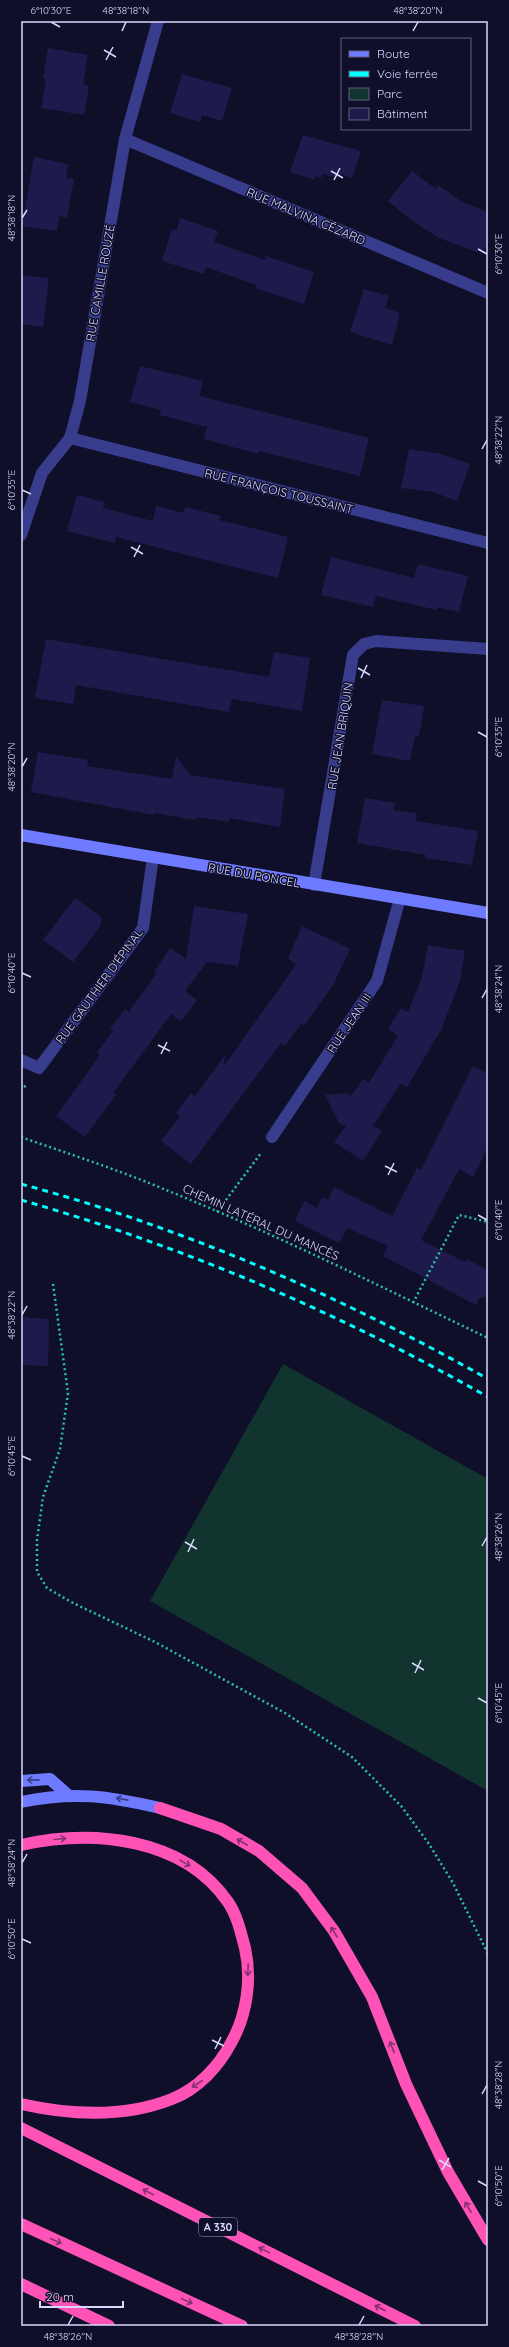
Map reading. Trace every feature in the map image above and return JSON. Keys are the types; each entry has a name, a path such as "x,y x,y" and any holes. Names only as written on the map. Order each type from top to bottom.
{"highway":[{"path":"160,1808 221,1829 259,1851 302,1888 334,1931 372,1997 406,2084 448,2172 488,2240"},
{"path":"21,1845 76,1838 132,1842 159,1849 189,1865 212,1884 228,1902 240,1929 248,1962 247,1993 239,2030 223,2058 202,2080 174,2099 149,2107 92,2114 47,2110 21,2104"},
{"name":"A 330","path":"21,2128 415,2326"},
{"path":"21,2224 242,2326"},
{"path":"21,2284 109,2326"}],"street":[{"name":"RUE CAMILLE ROUZÉ","path":"21,535 42,473 70,438 80,401 124,139 158,21"},
{"name":"RUE MALVINA CÉZARD","path":"124,139 488,293"},
{"name":"RUE FRANÇOIS TOUSSAINT","path":"70,438 488,543"},
{"name":"RUE JEAN BRIQUIN","path":"314,885 353,655 364,644 376,641 488,650"},
{"name":"RUE DU PONCEL","path":"21,835 488,913"},
{"name":"RUE GAUTHIER D'ÉPINAL","path":"21,1060 39,1068 144,928 153,857"},
{"name":"RUE JEAN III","path":"272,1137 377,981 400,898"},
{"path":"21,1781 50,1779 68,1794"},
{"path":"21,1802 68,1794 118,1798 160,1808"}],"path":[{"name":"CHEMIN LATÉRAL DU MANCÈS","path":"21,1137 166,1190 341,1267 488,1338"},
{"path":"217,1212 272,1137"},
{"path":"414,1303 459,1216 488,1222"},
{"path":"53,1284 68,1393 60,1449 43,1497 37,1540 36,1572 48,1588 73,1603 155,1642 285,1713 352,1757 402,1807 430,1844 453,1883 488,1954"}],"green space":[{"path":"283,1364 488,1479 488,1791 150,1601"}],"building":[{"path":"48,48 88,55 83,84 89,86 84,115 41,108 46,79 43,78"},
{"path":"182,74 232,88 222,121 202,115 200,122 170,113"},
{"path":"303,135 361,151 352,178 340,174 338,178 323,174 321,178 316,176 315,180 290,172"},
{"path":"34,157 68,164 66,178 74,179 67,218 59,216 57,231 22,226"},
{"path":"412,171 436,189 438,185 462,202 488,212 488,248 476,252 439,238 414,222 388,201"},
{"path":"180,218 218,231 214,242 265,260 266,256 314,272 304,304 255,288 256,285 206,267 204,274 162,261 172,229 177,230"},
{"path":"21,275 49,278 43,327 21,324"},
{"path":"364,289 389,296 385,308 400,313 392,345 350,332"},
{"path":"140,366 203,381 199,396 369,438 360,476 259,451 258,454 204,439 207,427 160,415 161,410 130,402"},
{"path":"409,449 441,454 470,464 457,501 433,492 401,488"},
{"path":"77,495 104,502 103,508 153,521 156,506 184,513 185,507 221,516 219,520 288,537 278,578 116,537 115,543 67,531"},
{"path":"331,557 414,578 418,564 468,576 459,612 437,607 437,610 376,596 373,607 321,595"},
{"path":"46,639 269,677 274,652 310,658 302,711 232,699 229,712 76,685 73,704 35,698"},
{"path":"382,700 424,706 419,736 415,736 410,761 372,754"},
{"path":"38,752 88,760 87,766 172,779 176,756 190,775 285,789 280,827 229,818 229,822 198,817 195,820 155,813 154,815 31,792"},
{"path":"365,798 395,803 394,810 417,813 416,821 478,831 472,865 425,858 426,855 357,843"},
{"path":"75,898 101,917 101,925 73,962 43,940"},
{"path":"194,906 248,914 238,966 207,962 185,991 197,1000 181,1021 171,1014 113,1093 116,1095 85,1137 56,1116 100,1055 97,1052 113,1031 110,1029 125,1009 129,1012 156,974 154,972 170,948 186,959"},
{"path":"302,926 350,949 333,985 304,1026 301,1024 285,1046 281,1043 191,1164 161,1141 180,1116 176,1113 191,1093 195,1096 225,1055 224,1066 296,965 288,958"},
{"path":"428,945 465,951 460,981 441,1030 407,1087 401,1083 373,1126 382,1131 363,1161 334,1142 346,1126 339,1123 325,1095 346,1093 351,1096 363,1079 369,1083 398,1036 388,1029 401,1008 408,1012 422,977"},
{"path":"473,1066 488,1074 488,1147 473,1177 459,1169 421,1240 465,1262 466,1259 488,1270 488,1297 479,1298 476,1305 383,1256 388,1246 347,1228 339,1243 295,1221 304,1201 317,1208 322,1197 328,1200 334,1187 392,1216 417,1168 421,1170"},
{"path":"21,1317 49,1319 48,1366 21,1365"}],"railway":[{"path":"21,1184 142,1221 202,1243 260,1267 319,1292 488,1379"},
{"path":"21,1200 142,1239 202,1261 260,1285 376,1337 488,1397"}]}
